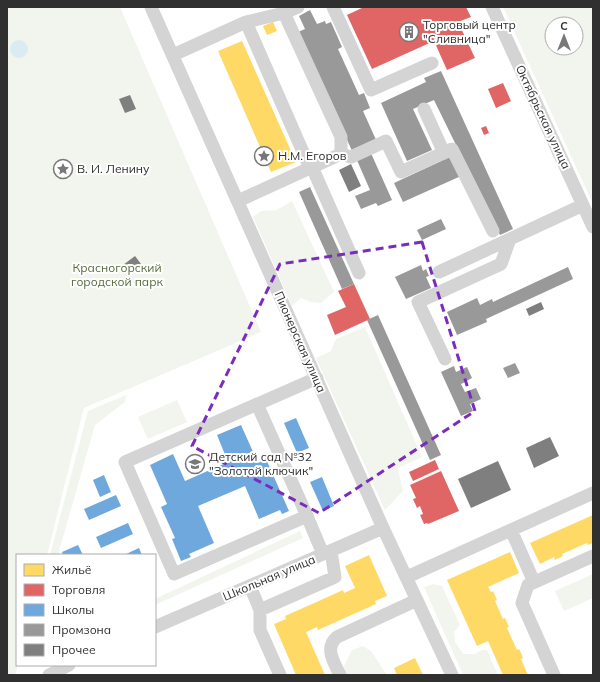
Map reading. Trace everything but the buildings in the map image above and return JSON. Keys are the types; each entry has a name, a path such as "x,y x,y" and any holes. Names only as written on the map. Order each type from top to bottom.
{"street":[{"name":"Пионерская улица","path":"151,7 383,528 452,675"},
{"path":"173,55 246,22 284,13 298,7"},
{"path":"333,7 371,90 432,63"},
{"name":"Октябрьская улица","path":"492,7 593,227"},
{"path":"284,13 341,137 341,154"},
{"path":"246,22 359,273"},
{"path":"424,109 444,152"},
{"path":"238,201 341,154 351,157 386,141 401,172 452,149 493,231"},
{"path":"439,272 583,205"},
{"path":"445,359 418,302 501,264 510,239"},
{"path":"307,516 174,574 125,462 317,378"},
{"path":"258,404 307,516 327,552 335,578 260,610"},
{"path":"406,578 593,493"},
{"name":"Школьная улица","path":"156,627 383,528"},
{"path":"511,530 534,582"},
{"path":"554,675 522,603 528,585 593,556"},
{"path":"250,586 260,610 260,630 280,675"},
{"path":"340,675 331,654 330,647 332,641 337,636 417,600"},
{"path":"49,675 67,666"}],"highlighted area":[{"path":"422,242 475,411 319,513 192,446 280,264"}],"green space":[{"name":"Красногорский городской парк","path":"7,7 120,7 261,332 84,408 47,554 16,554 16,666 18,666 15,675 7,675"},
{"path":"503,7 593,7 593,204"},
{"path":"292,201 334,292 321,303 311,302 301,298 292,306 253,217 261,211 277,210"},
{"path":"365,327 422,457 398,468 403,491 385,510 316,358 331,351 336,339"},
{"path":"126,395 125,402 95,425 58,554 50,554 88,411"},
{"path":"177,400 187,422 148,439 138,417"},
{"path":"300,531 303,538 156,605 156,599"},
{"path":"593,574 593,598 564,611 555,591"},
{"path":"433,584 442,586 460,625 454,632 455,642 463,654 474,654 482,650 487,650 498,675 463,675 424,587"},
{"path":"363,646 371,651 387,675 346,675 344,666 352,650"}],"shaded area":[{"path":"19,40 25,43 28,49 25,55 19,58 13,55 10,49 13,43"}],"place":[{"name":"Торговый центр \"Сливница\"","path":"409,32"},
{"name":"Н.М. Егоров","path":"264,156"},
{"name":"В. И. Ленину","path":"63,169"},
{"name":"Детский сад №32 \"Золотой ключик\"","path":"195,464"}]}
